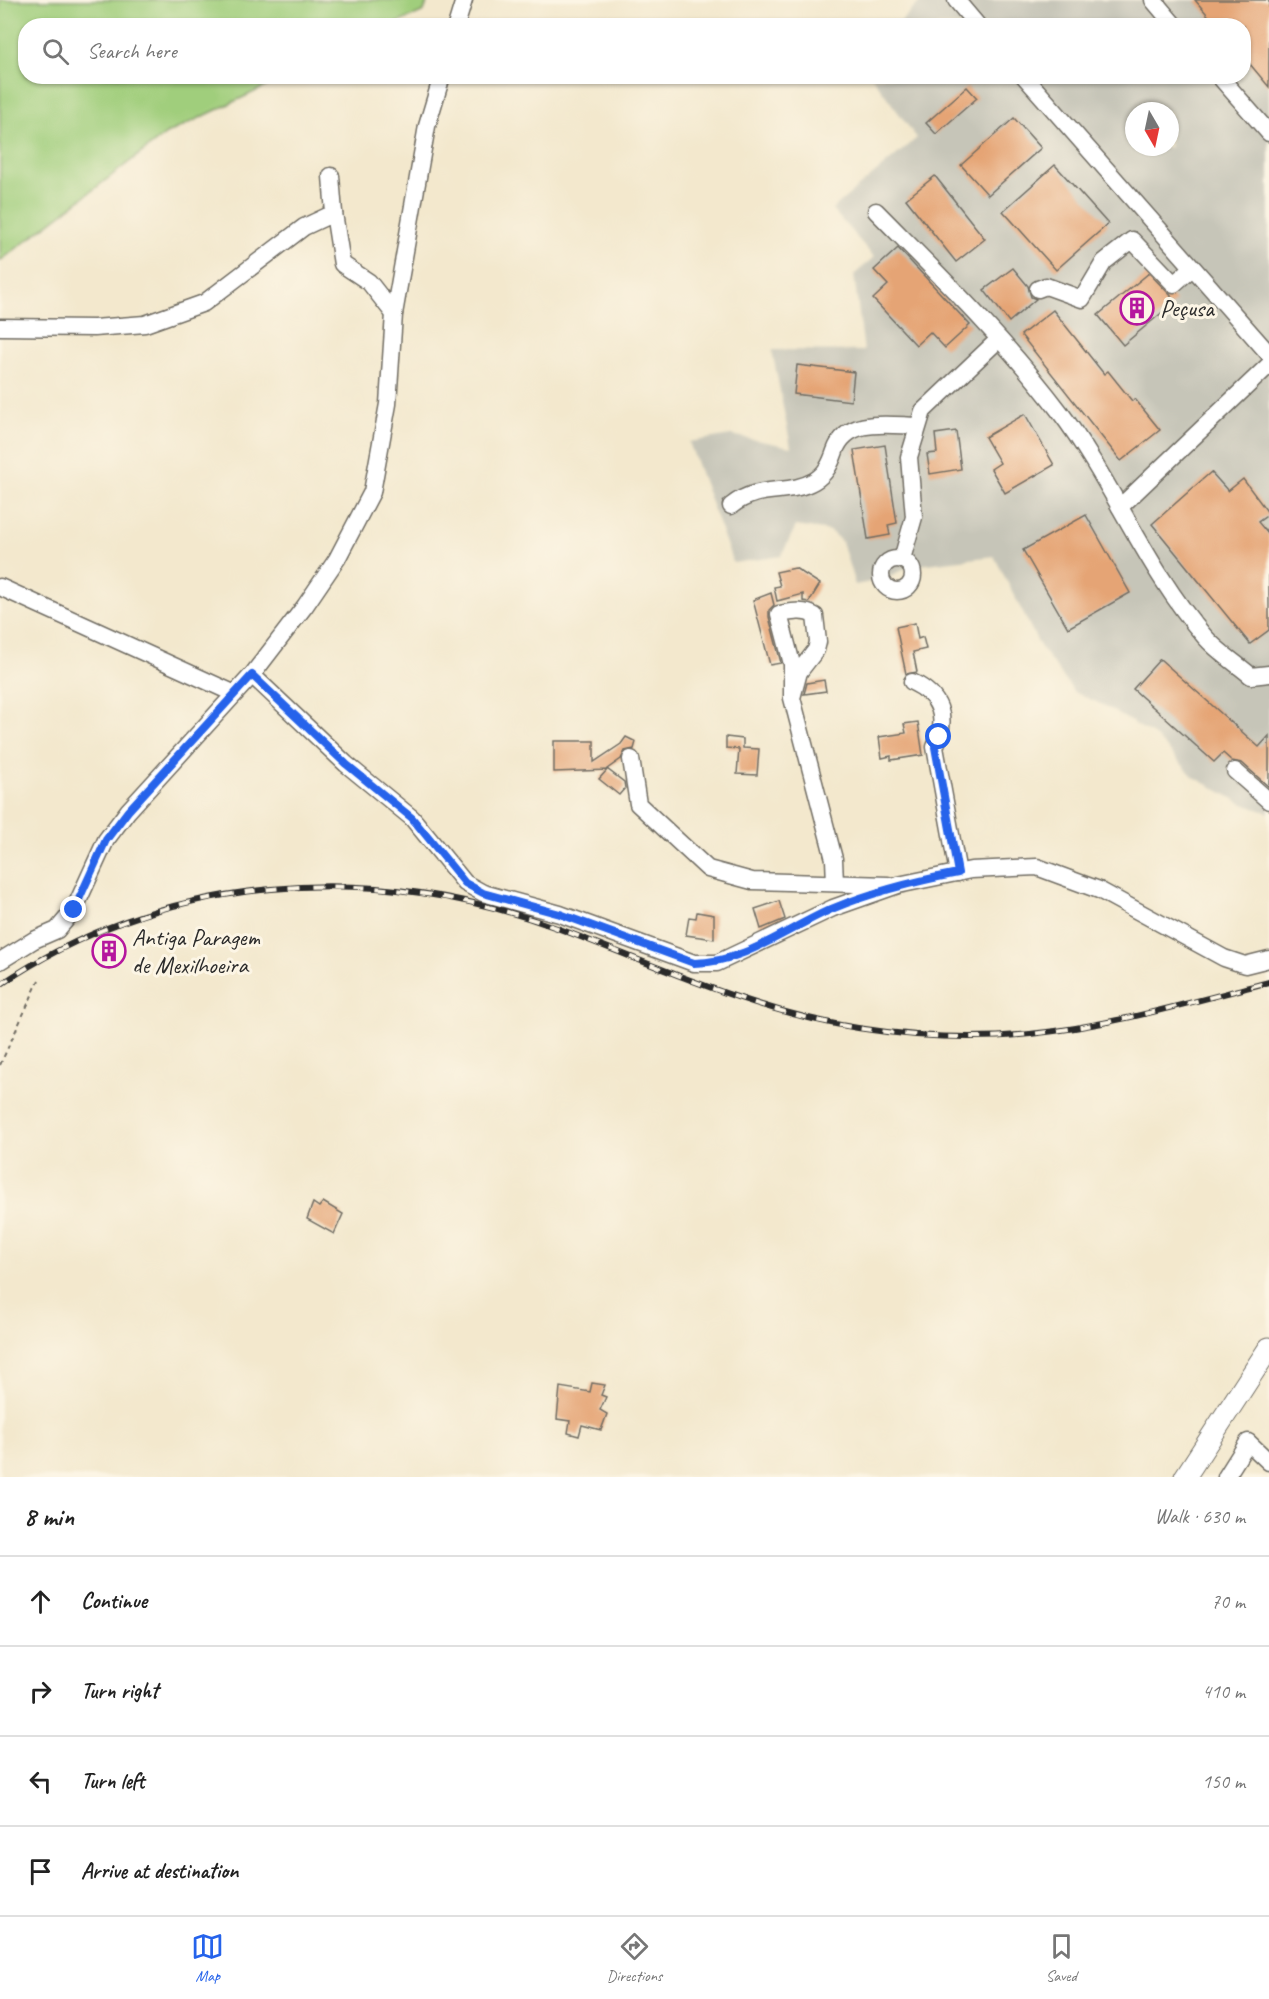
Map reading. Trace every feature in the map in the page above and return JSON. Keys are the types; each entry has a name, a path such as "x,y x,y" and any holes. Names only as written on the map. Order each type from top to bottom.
{"main road":[{"path":"1169,1477 1264,1355"},
{"path":"1185,1477 1264,1355"}],"street":[{"path":"458,18 464,0"},
{"path":"956,0 971,18"},
{"path":"1153,0 1168,18"},
{"path":"0,961 34,940 57,930 74,910 106,840 128,811 233,693 252,675 305,606 337,559 372,492 388,404 394,314 427,126 440,84"},
{"path":"1030,84 1269,354"},
{"path":"1226,84 1269,133"},
{"path":"331,176 342,264 369,282 394,314"},
{"path":"876,211 999,339 1061,413 1120,507 1148,559 1206,639 1251,676 1269,674"},
{"path":"0,327 94,328 145,324 204,303 304,226 334,213"},
{"path":"1038,289 1046,286 1082,299 1104,262 1132,240 1174,284 1192,268"},
{"path":"902,559 914,517 909,457 916,426 923,411 934,397 999,339"},
{"path":"1120,507 1269,365"},
{"path":"731,506 745,495 814,481 826,471 838,442 848,432 862,425 916,426"},
{"path":"0,587 233,693"},
{"path":"792,698 799,672 810,660 818,642 815,616 809,612 779,614 792,664 792,698 834,859 835,883"},
{"path":"252,675 346,764 412,818 465,883 483,893 560,914 694,963 717,963 833,909 898,885 958,873 1037,867 1100,890 1224,958 1245,965 1269,959"},
{"path":"912,682 926,689 941,708 941,731 935,747 958,873"},
{"path":"631,759 638,804 708,869 752,881 898,885"},
{"path":"1235,771 1269,801"},
{"path":"1226,1477 1248,1442 1269,1462"}],"path":[{"path":"0,1065 39,980"}],"shaded area":[{"path":"922,0 1269,0 1269,813 1243,804 1194,777 1155,736 1105,706 1074,692 1040,646 994,556 911,566 881,580 855,585 842,542 830,531 796,526 781,556 733,563 689,442 731,435 791,447 772,350 864,351 854,275 874,257 832,209 917,138 877,84 1251,84 1251,18 904,18"}],"green space":[{"path":"0,0 428,0 424,11 408,18 18,18 18,84 271,84 166,134 0,261"}],"building":[{"path":"1195,0 1269,0 1269,87 1251,65 1251,18 1210,18"},
{"path":"967,87 977,98 936,134 926,123"},
{"path":"1014,118 1041,148 988,195 961,165"},
{"path":"1055,165 1108,224 1056,270 1003,211"},
{"path":"935,176 985,239 956,262 906,199"},
{"path":"898,248 970,325 945,348 930,332 916,345 873,299 888,285 874,270"},
{"path":"1013,268 1028,286 1031,297 1036,299 1009,322 984,290"},
{"name":"Peçusa","path":"1149,273 1176,301 1123,345 1098,315"},
{"path":"1053,310 1104,374 1108,371 1132,401 1135,399 1160,430 1121,461 1021,335"},
{"path":"797,365 854,372 851,401 794,394"},
{"path":"1025,414 1054,465 1005,493 991,469 1000,463 985,437"},
{"path":"956,431 961,469 930,474 927,454 937,453 935,434"},
{"path":"885,445 897,523 888,525 890,535 868,539 854,450"},
{"path":"1211,472 1228,491 1243,479 1269,514 1258,522 1269,535 1269,630 1250,644 1152,524"},
{"path":"1086,515 1130,593 1068,628 1023,550"},
{"path":"795,568 820,584 809,602 803,601 803,594 777,601 774,587 780,586 776,572"},
{"path":"771,593 774,605 769,610 769,617 781,663 770,665 753,600"},
{"path":"915,623 918,639 923,637 926,649 913,652 917,672 906,674 896,627"},
{"path":"1160,659 1259,747 1269,736 1269,787 1242,763 1232,761 1223,753 1214,762 1133,689"},
{"path":"824,680 826,691 804,694 807,683"},
{"path":"918,722 923,755 891,760 891,756 882,758 879,737 906,733 904,724"},
{"path":"626,737 636,742 634,749 625,751 621,759 607,769 624,782 625,788 619,795 599,779 607,770 554,772 554,741 594,741 594,762 621,744"},
{"path":"726,737 743,739 743,748 759,749 757,775 737,774 739,749 726,748"},
{"path":"779,901 785,919 761,929 755,909"},
{"path":"697,912 714,915 714,939 686,935 689,917 696,918"},
{"name":"Antiga Paragem de Mexilhoeira","path":"115,943 119,953 104,960 99,949"},
{"path":"323,1202 343,1214 334,1234 307,1219 313,1203 319,1207"},
{"path":"592,1383 605,1385 601,1395 606,1397 600,1410 607,1414 601,1430 582,1425 579,1436 568,1433 570,1421 557,1419 560,1387 590,1392"}],"railway":[{"path":"0,985 64,948 131,919 200,900 271,889 343,887 415,892 487,906 557,928 706,986 781,1011 819,1021 901,1034 987,1037 1060,1030 1151,1013 1269,982"}],"place":[{"name":"Peçusa","path":"1137,308"},
{"name":"Antiga Paragem de Mexilhoeira","path":"109,951"}],"route":[{"path":"74,910 106,840 128,811 233,693 252,675 346,764 412,818 465,883 483,893 560,914 694,963 717,963 771,940 833,909 898,885 958,873 935,747 939,737"}]}
